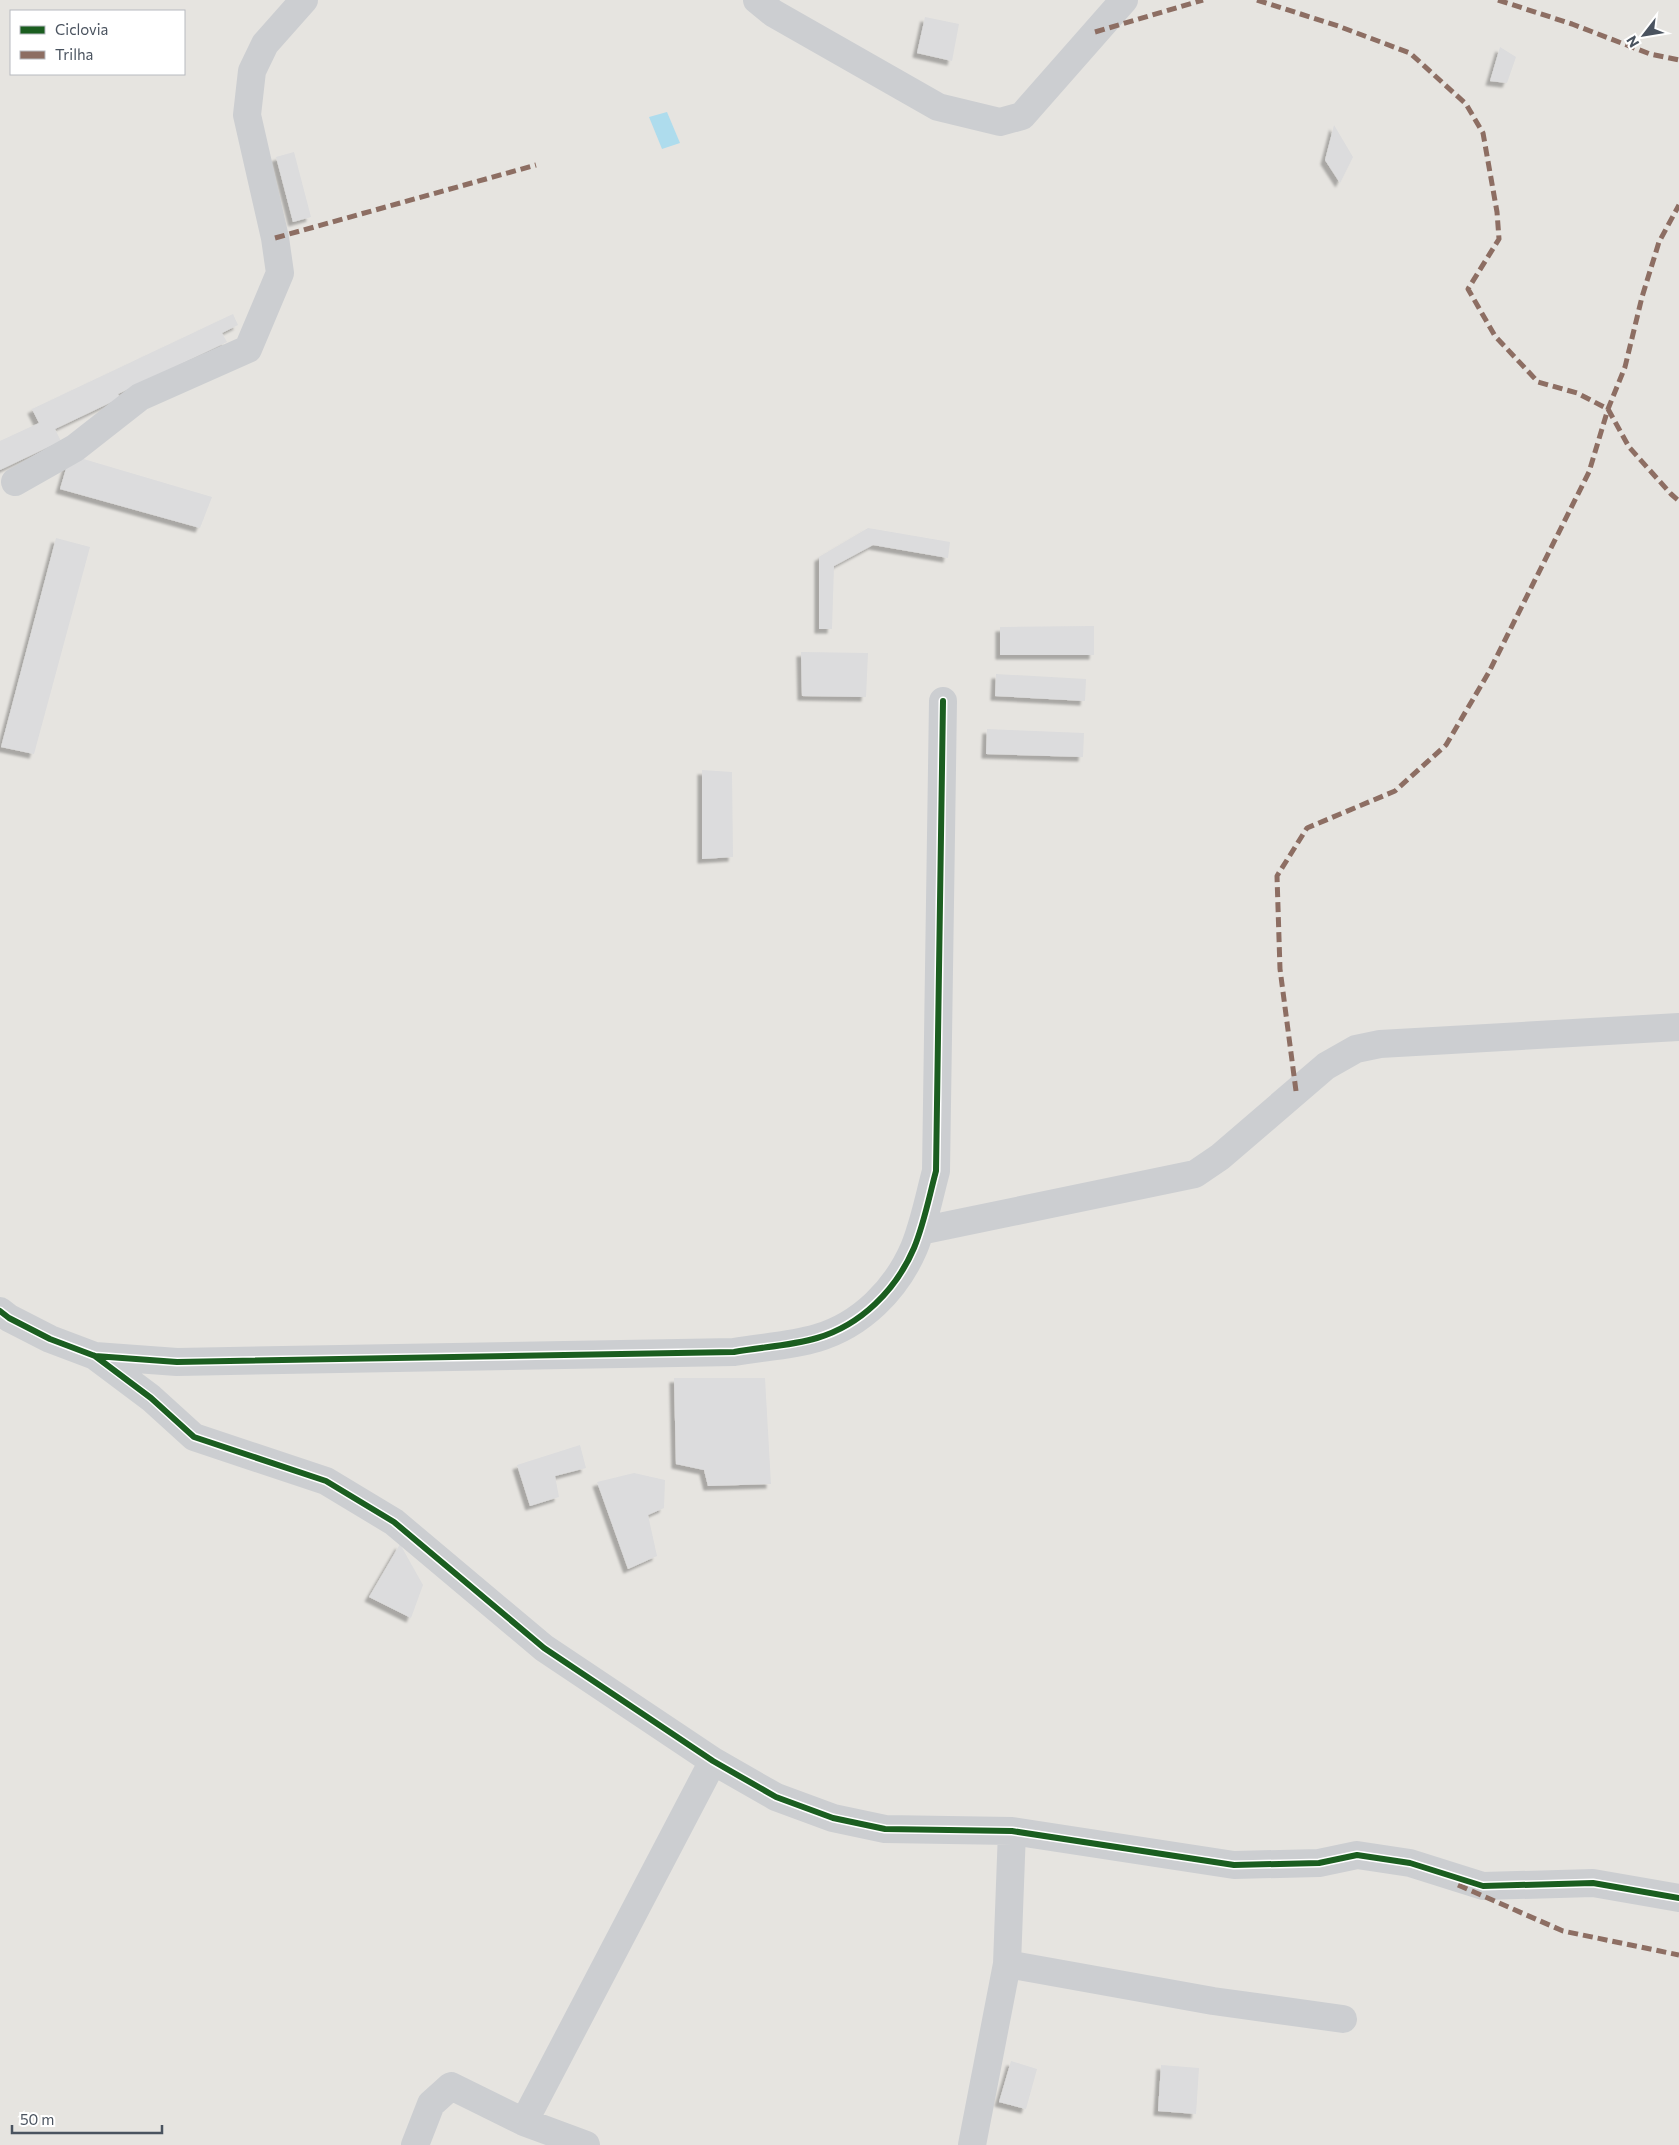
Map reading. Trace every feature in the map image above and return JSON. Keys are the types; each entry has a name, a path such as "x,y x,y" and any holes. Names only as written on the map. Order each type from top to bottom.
{"street":[{"path":"15,482 75,448 140,397 248,349 280,273 275,238 247,115 252,71 264,44 304,0"},
{"path":"757,0 773,13 938,107 1000,122 1022,116 1124,0"},
{"path":"95,1356 177,1362 734,1352 817,1338 844,1327 874,1307 895,1281 907,1262 920,1231 936,1171 943,701"},
{"path":"920,1231 1195,1174 1220,1157 1326,1066 1356,1049 1380,1044 1679,1027"},
{"path":"0,1311 50,1339 95,1356 151,1398 194,1437 326,1480 394,1522 544,1648 713,1761 776,1797 834,1818 885,1829 1012,1831 1234,1865 1319,1863 1357,1855 1410,1863 1482,1886 1593,1883 1679,1898"},
{"path":"524,2122 713,1761"},
{"path":"972,2145 1007,1964 1012,1831"},
{"path":"1007,1964 1213,2001 1343,2019"},
{"path":"414,2145 431,2104 451,2086 524,2122 586,2145"}],"sand":[{"path":"0,0 1679,0 1679,2145 0,2145"}],"water":[{"path":"667,112 680,143 662,149 649,117"}],"building":[{"path":"925,17 959,24 952,61 917,53"},
{"path":"1500,47 1516,57 1507,83 1490,81"},
{"path":"1334,125 1353,157 1340,183 1325,160"},
{"path":"294,152 311,217 293,222 276,157"},
{"path":"233,314 238,325 222,333 227,342 118,394 120,398 55,429 61,441 0,470 0,441 39,423 32,409"},
{"path":"70,455 212,497 200,528 60,489"},
{"path":"868,528 950,542 948,558 873,545 834,566 832,629 819,629 819,557"},
{"path":"56,538 90,547 34,754 1,747"},
{"path":"1094,626 1094,655 1000,655 1000,627"},
{"path":"801,652 868,653 866,697 802,696"},
{"path":"996,674 1086,679 1085,701 995,696"},
{"path":"987,729 1084,733 1083,757 986,754"},
{"path":"702,770 732,772 733,857 702,859"},
{"path":"674,1378 765,1378 771,1484 708,1486 704,1470 676,1464"},
{"path":"580,1445 586,1468 555,1476 559,1497 530,1506 517,1465"},
{"path":"634,1473 665,1480 664,1508 648,1515 657,1556 628,1569 597,1482"},
{"path":"400,1544 423,1585 411,1618 369,1597"},
{"path":"1011,2061 1037,2069 1026,2109 999,2102"},
{"path":"1161,2065 1199,2068 1196,2114 1158,2111"}],"marked path":[{"path":"1095,32 1203,0"},
{"path":"1257,0 1338,26 1410,53 1466,104 1483,133 1497,212 1499,239 1468,289 1495,336 1538,382 1577,393 1608,409 1629,447 1679,501"},
{"path":"1498,0 1572,24 1650,54 1679,60"},
{"path":"275,238 536,165"},
{"path":"1296,1091 1280,969 1277,876 1307,828 1395,791 1446,745 1489,672 1589,472 1608,409 1625,367 1642,297 1659,242 1679,205"},
{"path":"1458,1885 1563,1931 1679,1955"}],"cycle path":[{"path":"0,1311 9,1318 50,1339 95,1356 177,1362 734,1352 807,1341 833,1332 862,1315 887,1292 914,1248 921,1230 936,1171 943,701"},
{"path":"95,1356 151,1398 194,1437 326,1481 394,1522 544,1648 713,1761 776,1797 833,1818 885,1829 1012,1831 1234,1865 1319,1863 1357,1855 1410,1863 1483,1886 1593,1883 1679,1898"}]}
